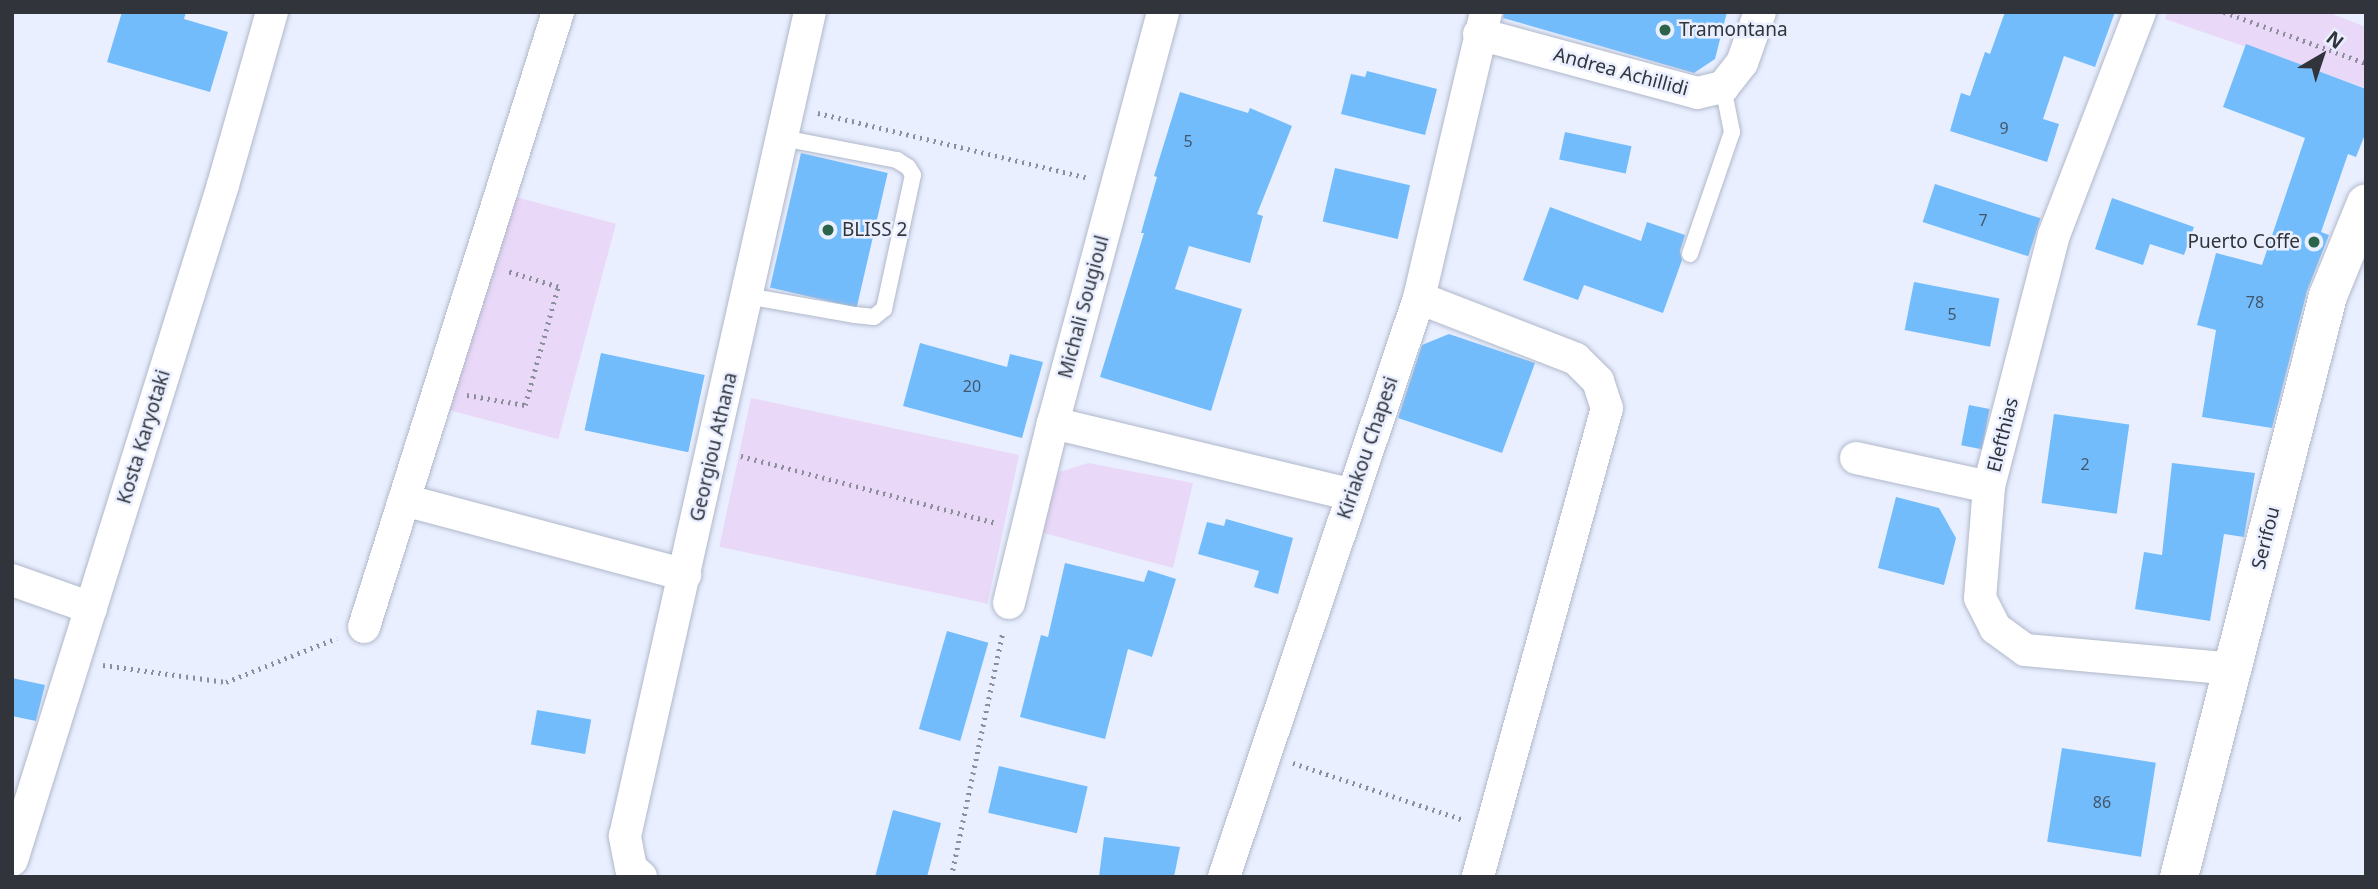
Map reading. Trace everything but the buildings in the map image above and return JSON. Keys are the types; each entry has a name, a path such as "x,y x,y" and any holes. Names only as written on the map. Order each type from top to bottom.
{"street":[{"name":"Kosta Karyotaki","path":"12,860 223,185 272,12"},
{"path":"364,627 558,12"},
{"name":"Georgiou Athana","path":"641,877 631,868 625,836 810,12"},
{"name":"Michali Sougioul","path":"1009,603 1053,423 1163,12"},
{"path":"1723,87 1742,64 1760,12"},
{"name":"Elefthias","path":"2140,12 2054,235 1989,487 1980,598 1995,628 2025,650 2232,669"},
{"name":"Andrea Achillidi","path":"1483,23 1697,93 1723,87"},
{"name":"Kiriakou Chapesi","path":"1224,877 1419,298 1483,23"},
{"name":"Serifou","path":"2179,877 2328,296 2366,203"},
{"path":"1419,298 1576,359 1598,381 1608,408 1478,877"},
{"path":"1053,423 1352,495"},
{"path":"1856,458 1989,487"},
{"path":"404,500 685,575"},
{"path":"12,580 91,608"}],"lane":[{"path":"1690,254 1732,132 1723,87"},
{"path":"747,296 874,317 884,309 913,175 908,166 897,160 783,138"}],"path":[{"path":"2224,12 2366,63"},
{"path":"789,106 1117,185"},
{"path":"439,390 525,405 558,287 479,263"},
{"path":"713,449 1027,531"},
{"path":"951,877 1009,603"},
{"path":"75,661 226,682 364,627"},
{"path":"1265,754 1492,829"}],"shaded area":[{"path":"2167,12 2327,12 2366,27 2366,88 2165,19"},
{"path":"501,193 616,224 558,439 443,408"},
{"path":"751,398 1019,455 987,604 719,547"},
{"path":"1088,463 1193,483 1173,568 1040,532 1053,481 1060,472"}],"place":[{"name":"Tramontana","path":"1665,30"},
{"name":"BLISS 2","path":"828,230"},
{"name":"Puerto Coffe","path":"2314,242"}]}
